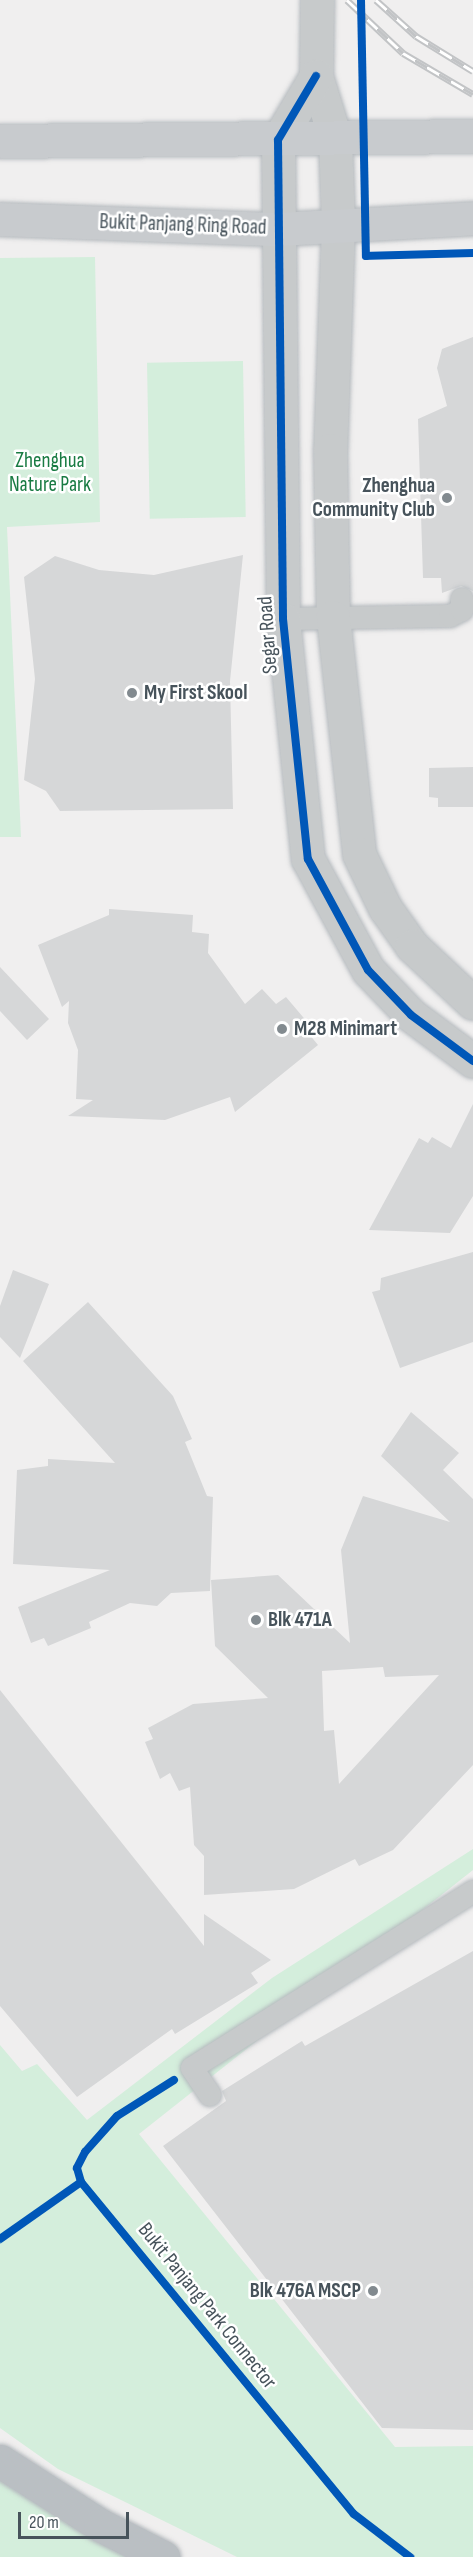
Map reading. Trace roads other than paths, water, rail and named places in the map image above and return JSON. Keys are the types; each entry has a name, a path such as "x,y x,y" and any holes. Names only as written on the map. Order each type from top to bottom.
{"highway":[{"path":"0,2461 100,2525 163,2557"}],"main road":[{"path":"0,141 278,140 473,136"},
{"name":"Bukit Panjang Ring Road","path":"0,219 279,229 473,218"}],"street":[{"path":"317,0 316,76 335,138 338,226 330,450 333,616 358,854 385,908 412,946 473,1003"},
{"path":"278,140 316,76"},
{"name":"Segar Road","path":"278,140 283,619 308,859 368,970 411,1015 473,1061"}],"lane":[{"path":"283,619 333,616 450,616 462,610 462,599"},
{"path":"210,2095 192,2068 473,1892"}],"railway":[{"path":"347,0 403,53 473,94"},
{"path":"376,0 416,36 473,71"}],"place":[{"name":"Zhenghua Community Club","path":"447,498"},
{"name":"My First Skool","path":"132,693"},
{"name":"M28 Minimart","path":"282,1029"},
{"name":"Blk 471A","path":"256,1620"},
{"name":"Blk 476A MSCP","path":"373,2291"}],"park label":[{"name":"Zhenghua Nature Park","path":"50,473"}]}
